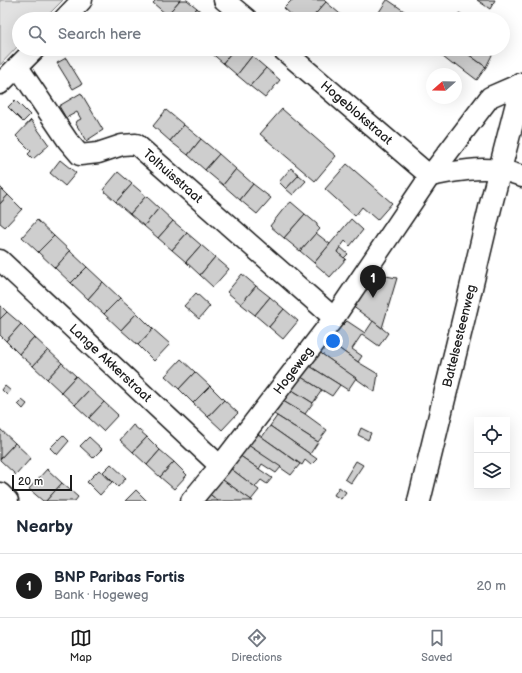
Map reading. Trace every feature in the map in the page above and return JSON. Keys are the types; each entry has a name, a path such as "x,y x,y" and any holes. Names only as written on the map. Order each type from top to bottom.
{"main road":[{"name":"Battelsesteenweg","path":"419,501 490,208 522,84"}],"street":[{"path":"71,12 82,0"},
{"path":"224,0 239,12"},
{"path":"0,84 28,56"},
{"name":"Hogeblokstraat","path":"290,56 430,176"},
{"name":"Tolhuisstraat","path":"18,67 68,141 80,155 98,153 122,145 136,144 334,318"},
{"name":"Hogeweg","path":"191,501 220,466 334,318 430,176 490,97 522,84"},
{"path":"430,176 484,168 500,170 520,175 522,177"},
{"name":"Lange Akkerstraat","path":"0,260 220,466"},
{"path":"0,494 8,501"}],"shaded area":[{"path":"0,0 63,0 51,12 12,12 12,52 0,65"}],"building":[{"path":"156,0 180,0 170,12 164,12 153,3"},
{"path":"180,0 187,0 197,8 194,12 170,12"},
{"path":"292,0 324,0 326,2 317,12 288,12 284,8"},
{"path":"388,0 406,12 379,12"},
{"path":"477,0 495,0 490,9"},
{"path":"326,2 338,12 317,12"},
{"path":"197,8 201,12 194,12"},
{"path":"215,56 228,56 223,63"},
{"path":"228,56 252,56 237,75 223,63"},
{"path":"252,56 266,68 250,86 237,75"},
{"path":"442,56 471,56 486,67 477,80 456,64 453,65"},
{"path":"471,56 492,56 486,67"},
{"path":"66,58 82,84 73,89 57,63"},
{"path":"266,68 280,80 265,98 250,86"},
{"path":"81,93 103,130 86,141 76,124 77,121 81,119 77,112 66,118 59,106"},
{"path":"15,100 30,115 23,122 8,107"},
{"path":"282,109 336,156 315,181 260,134"},
{"path":"166,110 184,125 170,141 153,126"},
{"path":"31,120 49,145 33,159 28,154 31,151 16,136"},
{"path":"184,125 201,139 188,155 170,141"},
{"path":"201,139 219,154 205,170 188,155"},
{"path":"219,154 236,169 223,185 205,170"},
{"path":"60,160 76,173 65,186 50,173"},
{"path":"347,164 392,203 377,220 362,207 355,216 325,189"},
{"path":"291,168 299,175 286,189 279,182"},
{"path":"236,169 253,184 240,200 223,185"},
{"path":"118,172 132,184 116,202 103,190"},
{"path":"299,175 306,181 293,195 286,189"},
{"path":"132,184 146,196 130,214 116,202"},
{"path":"253,184 271,198 257,214 240,200"},
{"path":"0,187 8,195 0,204"},
{"path":"8,195 22,209 5,227 0,223 0,204"},
{"path":"146,196 159,208 144,226 130,214"},
{"path":"291,202 305,214 284,238 270,226 285,207"},
{"path":"159,208 173,221 158,238 144,226"},
{"path":"305,214 317,224 320,229 300,251 284,238"},
{"path":"351,219 363,230 350,246 345,241 337,252 346,259 330,277 314,263"},
{"path":"37,220 54,236 38,252 22,237"},
{"path":"173,221 187,233 172,250 158,238"},
{"path":"187,233 201,245 186,262 172,250"},
{"path":"316,233 330,244 314,263 300,251"},
{"path":"54,236 70,251 55,268 38,252"},
{"path":"201,245 215,257 200,275 186,262"},
{"path":"340,247 348,254 344,258 337,252"},
{"path":"70,251 87,267 71,283 55,268"},
{"path":"215,257 229,269 213,287 200,275"},
{"path":"87,267 103,282 88,299 71,283"},
{"path":"242,274 256,286 241,304 227,292"},
{"path":"380,275 397,278 382,328 348,303 361,293 374,286 372,278"},
{"path":"103,282 120,298 104,314 88,299"},
{"path":"256,286 270,297 255,315 241,304"},
{"path":"196,293 210,306 199,319 184,306"},
{"path":"270,297 284,309 269,327 255,315"},
{"path":"120,298 137,313 121,330 104,314"},
{"path":"0,305 7,312 0,319"},
{"path":"284,309 298,321 283,339 269,327"},
{"path":"7,312 21,324 6,341 0,335 0,319"},
{"path":"137,313 153,329 138,345 121,330"},
{"path":"340,321 343,325 347,321 365,333 373,321 388,333 379,346 362,334 352,349 362,356 358,362 327,340"},
{"path":"21,324 34,337 19,354 6,341"},
{"path":"153,329 170,344 154,361 138,345"},
{"path":"34,337 48,350 33,366 19,354"},
{"path":"327,340 378,374 375,392 319,352"},
{"path":"48,350 62,363 47,379 33,366"},
{"path":"319,352 356,378 348,390 308,365"},
{"path":"181,359 195,372 179,389 165,376"},
{"path":"62,363 76,376 61,392 47,379"},
{"path":"308,365 340,385 332,396 301,377"},
{"path":"195,372 210,386 193,403 179,389"},
{"path":"76,376 90,389 75,405 61,392"},
{"path":"301,377 322,390 313,403 292,390"},
{"path":"5,386 11,391 7,395 2,390"},
{"path":"210,386 224,400 208,417 193,403"},
{"path":"90,389 104,402 89,418 75,405"},
{"path":"292,390 313,403 305,414 283,401"},
{"path":"22,400 27,404 23,409 18,404"},
{"path":"224,400 238,413 222,430 208,417"},
{"path":"283,401 305,414 327,430 318,442 274,414"},
{"path":"104,402 118,415 103,431 89,418"},
{"path":"277,416 318,442 310,454 270,426"},
{"path":"133,425 147,437 133,452 120,440"},
{"path":"270,426 317,459 311,465 305,460 302,465 262,437"},
{"path":"361,428 371,433 368,440 358,435"},
{"path":"0,429 15,443 0,459"},
{"path":"255,432 300,464 291,475 245,443"},
{"path":"63,435 69,441 57,455 50,448"},
{"path":"89,437 102,449 93,458 80,446"},
{"path":"147,437 160,450 147,465 133,452"},
{"path":"15,443 31,458 16,475 0,460"},
{"path":"245,443 281,467 276,473 262,464 259,469 236,453"},
{"path":"160,450 174,462 160,477 147,465"},
{"path":"236,453 272,478 267,484 261,480 255,487 226,465"},
{"path":"356,461 363,465 351,483 345,479"},
{"path":"174,462 187,475 174,489 160,477"},
{"path":"111,464 126,478 118,487 103,472"},
{"path":"226,465 259,490 251,500 217,476"},
{"path":"47,469 62,483 46,501 43,501 29,489"},
{"path":"99,470 112,482 100,495 87,482"},
{"path":"217,476 253,501 218,501 205,490"},
{"path":"62,483 78,497 75,501 46,501"},
{"path":"339,487 346,492 341,499 334,495"},
{"path":"136,490 147,501 125,501"},
{"path":"205,490 218,501 195,501"}],"place":[{"name":"BNP Paribas Fortis","path":"373,298"}]}
